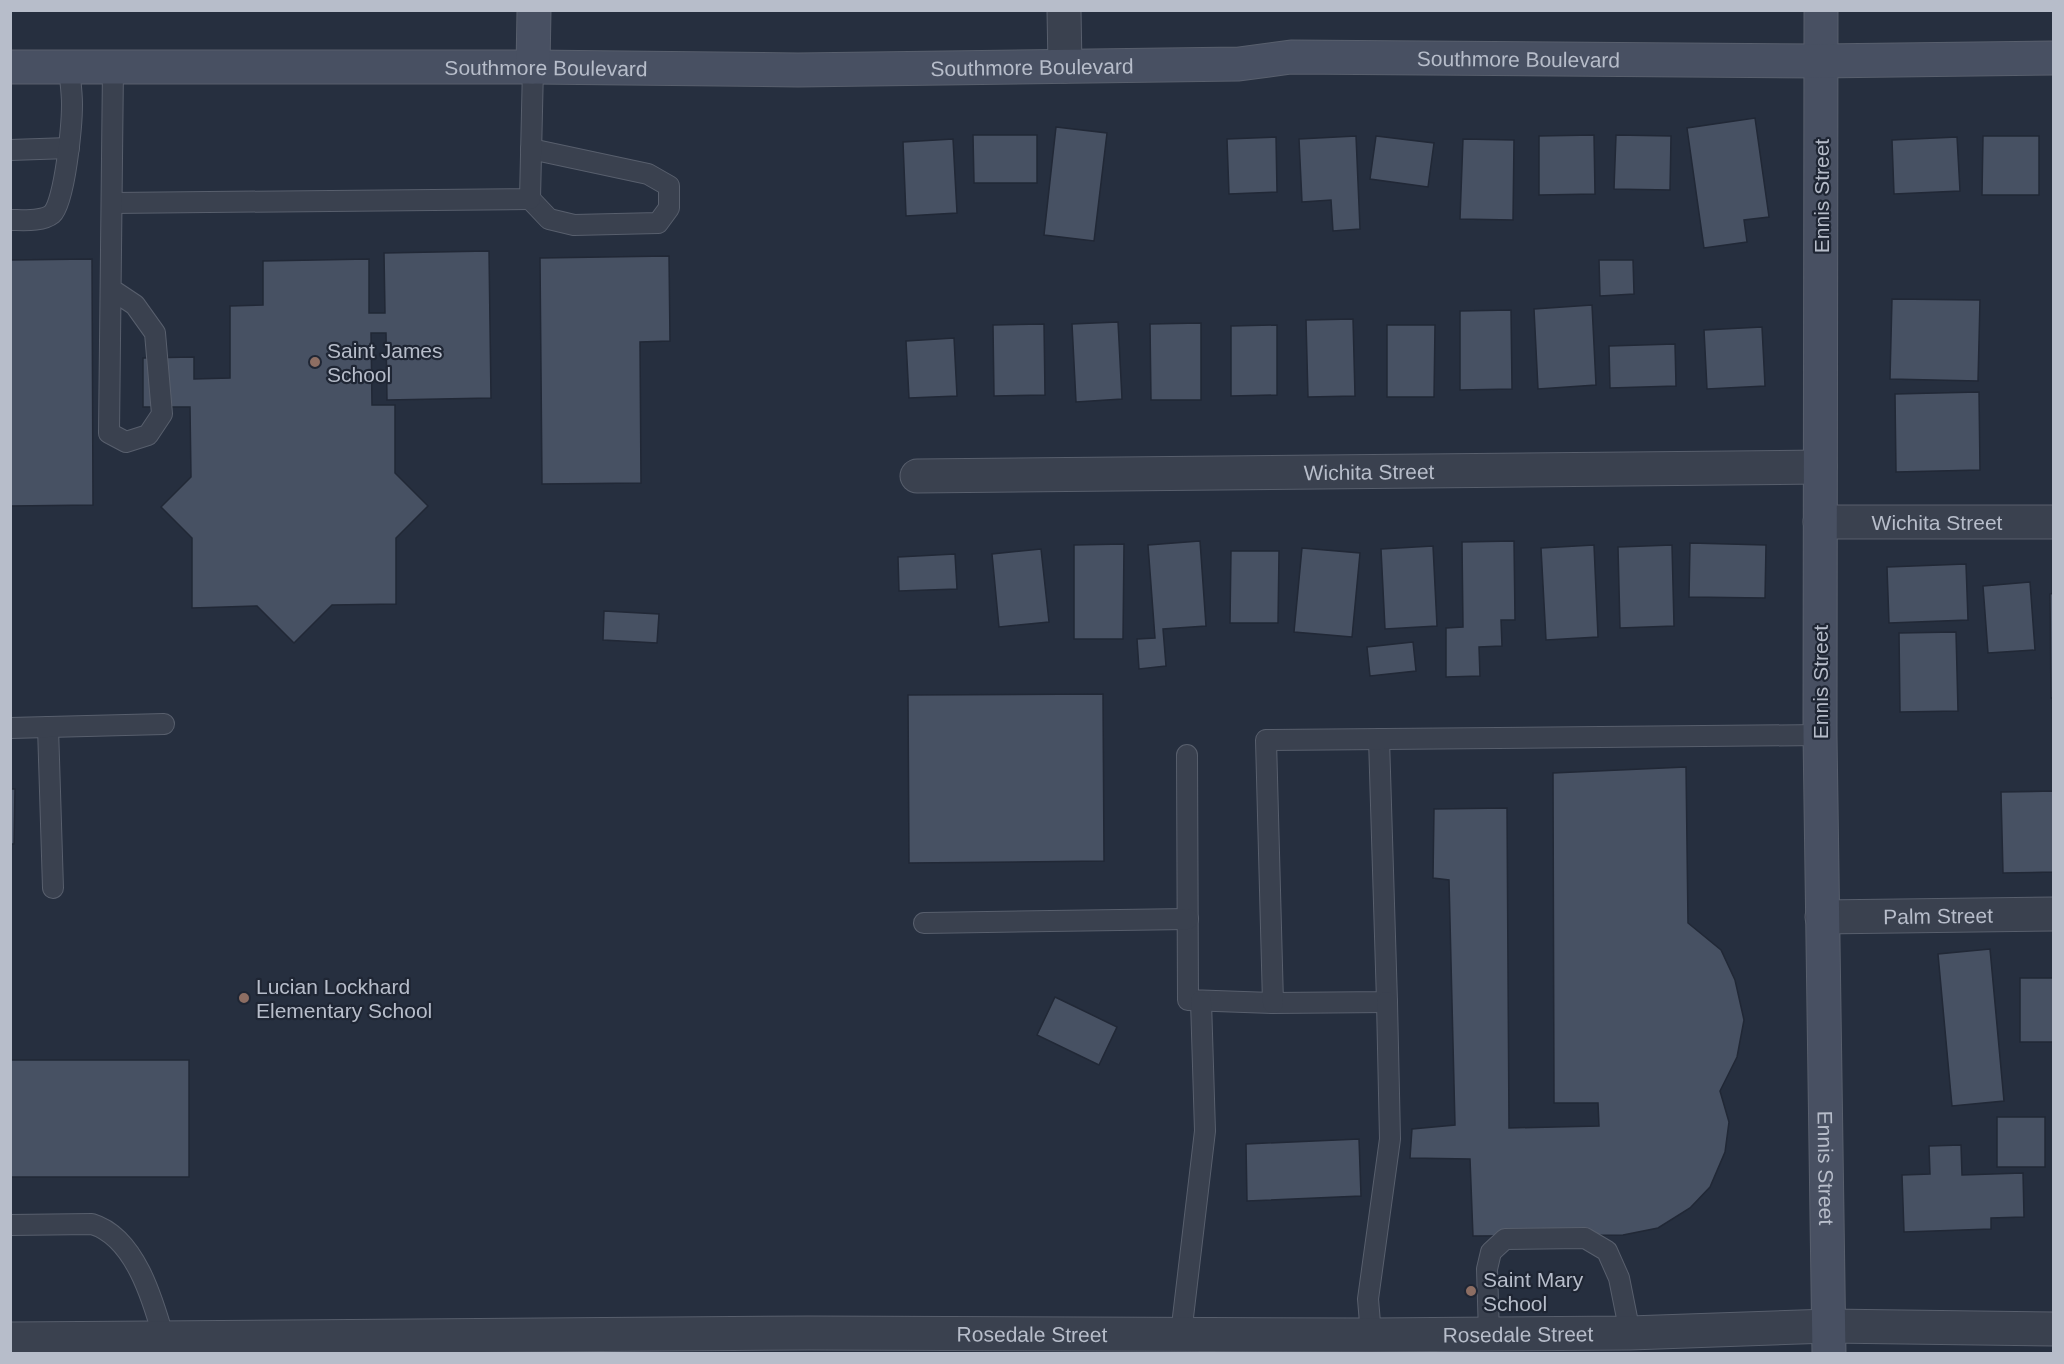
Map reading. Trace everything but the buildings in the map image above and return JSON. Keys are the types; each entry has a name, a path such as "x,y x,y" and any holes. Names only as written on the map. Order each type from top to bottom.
{"street":[{"path":"533,67 534,10"},
{"path":"1064,10 1065,66"},
{"name":"Ennis Street","path":"1821,10 1822,917 1829,1340"},
{"name":"Southmore Boulevard","path":"10,67 533,67 798,70 1239,64 1291,57 1820,61 2054,58"},
{"name":"Wichita Street","path":"917,476 1820,467"},
{"name":"Wichita Street","path":"1820,522 2054,522"},
{"name":"Palm Street","path":"1822,917 2054,914"},
{"name":"Rosedale Street","path":"10,1339 809,1333 1371,1335 1630,1333 1829,1340 2054,1329"}],"lane":[{"path":"10,220 38,219 52,214 61,198 69,148 72,104 69,67"},
{"path":"111,289 135,305 155,333 162,414 148,435 126,442 109,433 113,67"},
{"path":"531,149 648,174 669,186 669,208 658,223 574,225 549,219 530,199 531,149 533,67"},
{"path":"10,150 69,148"},
{"path":"112,203 530,199"},
{"path":"10,729 164,724"},
{"path":"48,727 53,888"},
{"path":"1272,1003 1266,740 1821,735"},
{"path":"1371,1335 1368,1299 1390,1139 1379,739"},
{"path":"1187,755 1188,1000 1272,1003 1387,1002"},
{"path":"924,923 1188,919"},
{"path":"1180,1334 1205,1131 1201,1001"},
{"path":"10,1225 92,1224 104,1227 121,1243 144,1280 164,1339"},
{"path":"1489,1334 1487,1269 1491,1252 1505,1239 1586,1238 1607,1251 1619,1278 1630,1333"}],"place":[{"name":"Saint James School","path":"315,362"},
{"name":"Lucian Lockhard Elementary School","path":"244,998"},
{"name":"Saint Mary School","path":"1471,1291"}]}
